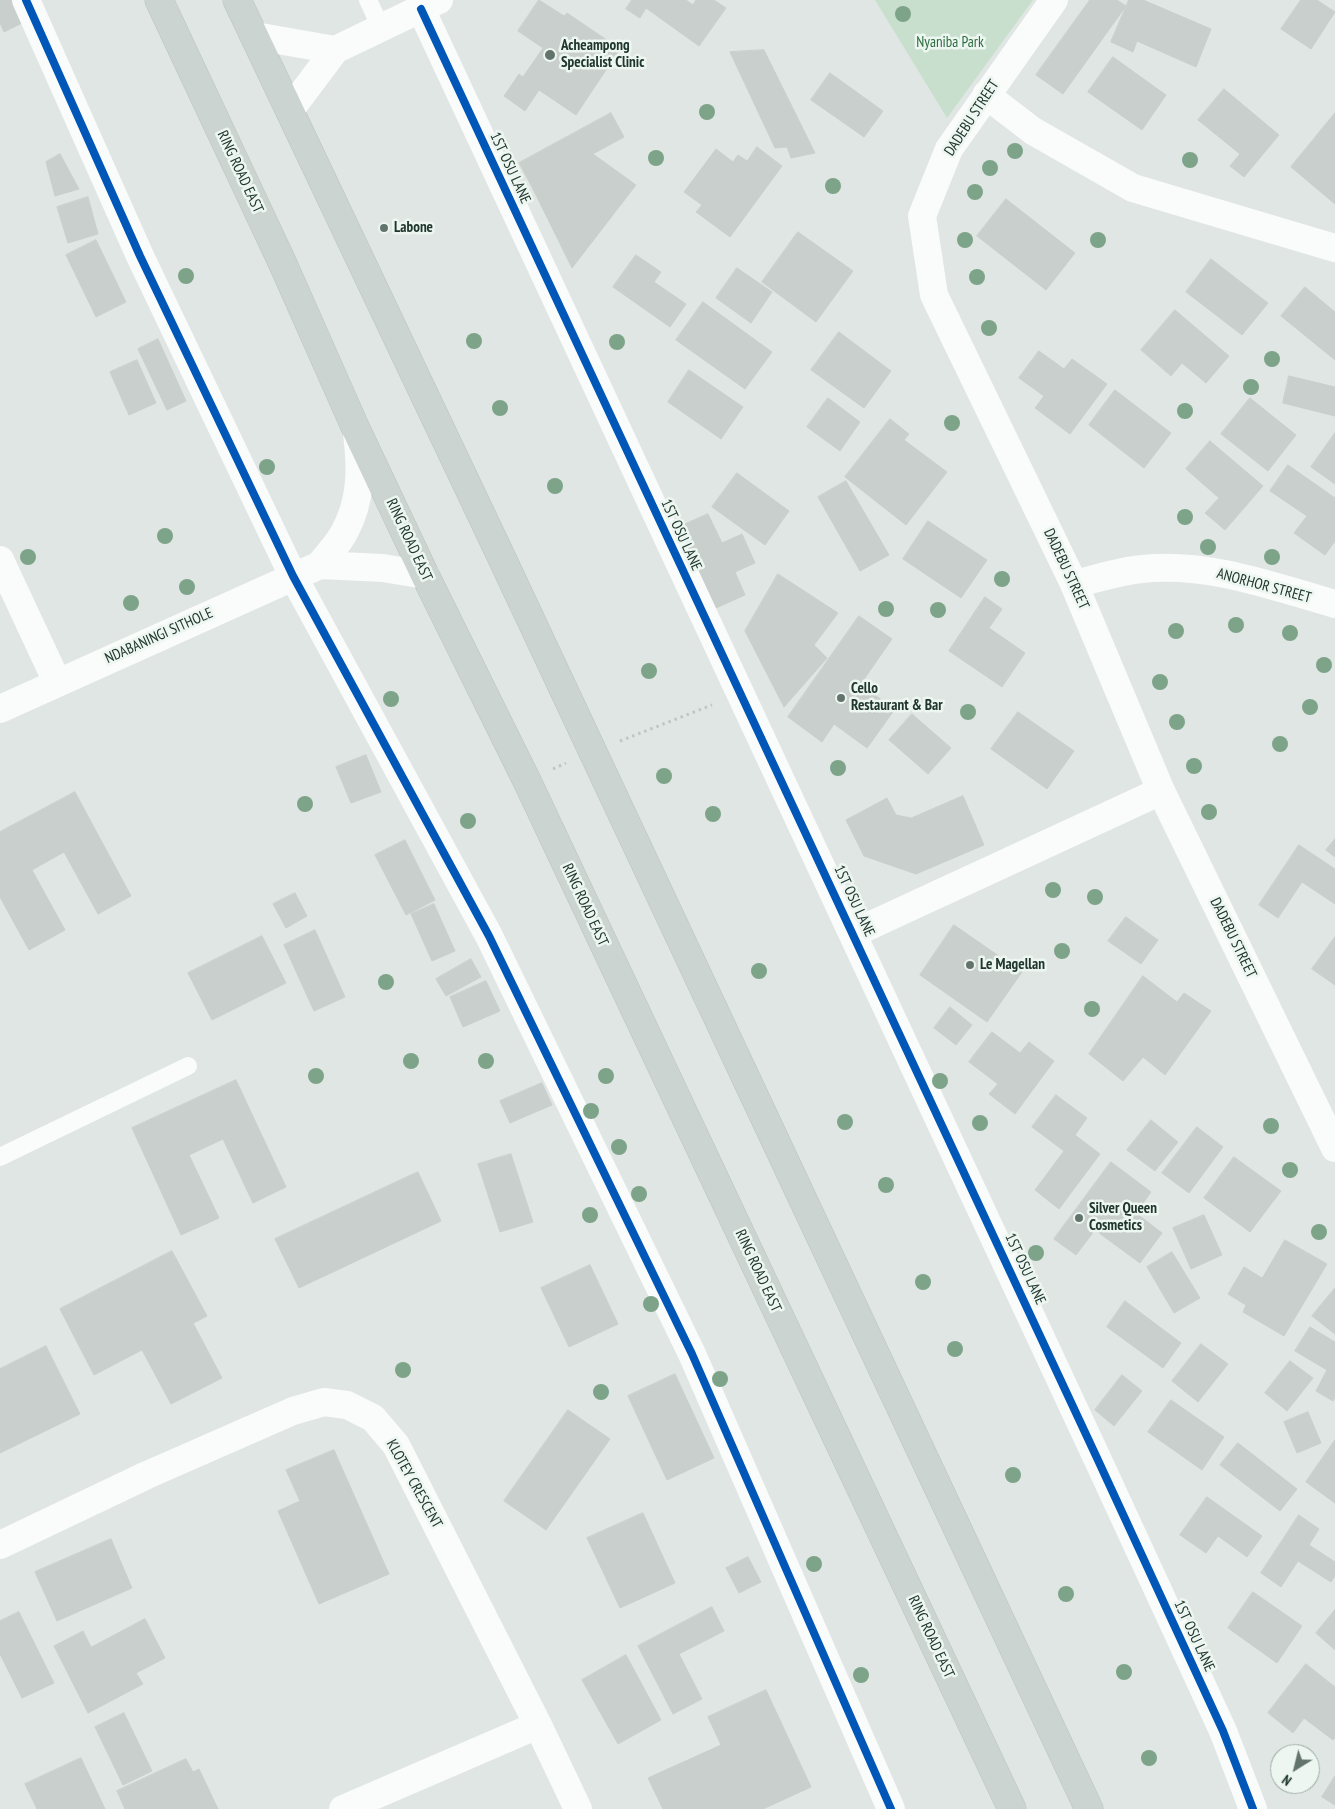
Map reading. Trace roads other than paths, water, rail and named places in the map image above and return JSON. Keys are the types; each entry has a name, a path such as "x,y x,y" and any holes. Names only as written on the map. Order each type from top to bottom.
{"main road":[{"name":"RING ROAD EAST","path":"159,0 282,262 356,429 527,781 1012,1809"},
{"path":"237,0 593,751 1088,1809"}],"street":[{"path":"26,0 140,256 293,576 489,936 692,1354 891,1809"},
{"name":"DADEBU STREET","path":"1054,0 950,149 922,216 934,295 1074,584 1161,791 1335,1148"},
{"path":"290,110 335,50 430,5"},
{"name":"1ST OSU LANE","path":"430,5 741,694 854,933 1223,1731 1254,1809"},
{"path":"255,36 335,50"},
{"path":"986,95 1033,131 1132,188 1335,248"},
{"path":"320,565 345,531 358,497 361,467 356,429"},
{"path":"0,560 57,682"},
{"name":"NDABANINGI SITHOLE","path":"0,709 320,565 383,568 425,574"},
{"name":"ANORHOR STREET","path":"1074,584 1141,569 1180,568 1230,574 1335,604"},
{"path":"854,933 1161,791"},
{"name":"KLOTEY CRESCENT","path":"0,1544 147,1475 292,1411 324,1402 346,1405 373,1418 396,1445 538,1725 578,1809"},
{"path":"342,1809 538,1725"}],"lane":[{"path":"368,0 381,28"},
{"path":"0,1157 188,1066"}],"place":[{"name":"Acheampong Specialist Clinic","path":"550,55"},
{"name":"Labone","path":"384,228"},
{"name":"Cello Restaurant & Bar","path":"841,698"},
{"name":"Le Magellan","path":"970,965"},
{"name":"Silver Queen Cosmetics","path":"1079,1218"}],"park label":[{"name":"Nyaniba Park","path":"950,43"}]}
